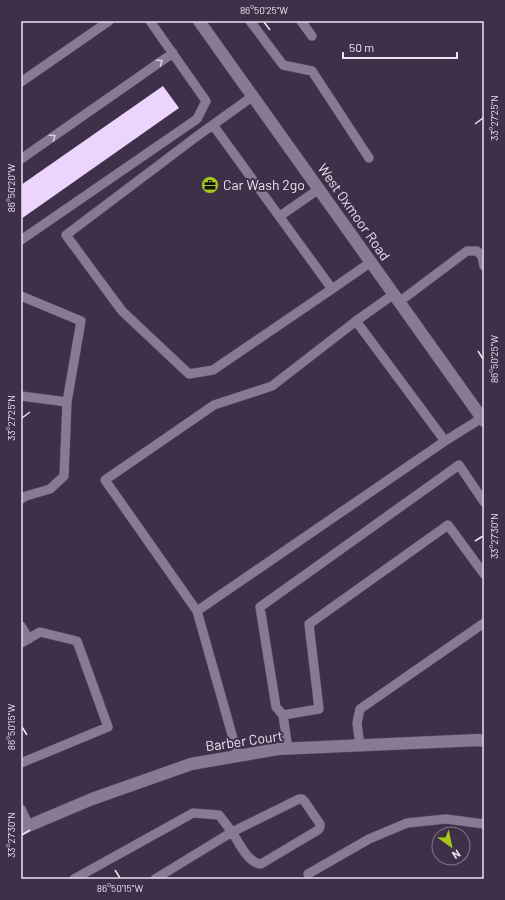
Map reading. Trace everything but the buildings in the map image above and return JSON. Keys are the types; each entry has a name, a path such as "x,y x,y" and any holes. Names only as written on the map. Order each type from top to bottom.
{"street":[{"name":"West Oxmoor Road","path":"201,22 396,298 483,418"},
{"name":"Barber Court","path":"25,827 92,799 191,764 288,749 479,740 484,741"}],"lane":[{"path":"21,82 109,21"},
{"path":"21,240 197,119 206,101 150,21"},
{"path":"250,21 283,65 312,71 369,158"},
{"path":"301,21 312,36"},
{"path":"21,159 173,54"},
{"path":"253,96 66,234 122,311 189,374 213,370 371,262"},
{"path":"213,125 332,289"},
{"path":"280,216 319,189"},
{"path":"238,756 197,611 106,480 214,405 272,386 356,321 396,298 467,251 477,251 482,256 484,266"},
{"path":"21,296 81,321 67,402 64,476 50,489 26,496 21,499"},
{"path":"356,321 445,441"},
{"path":"21,396 67,402"},
{"path":"197,611 445,441 483,418"},
{"path":"288,749 283,715 276,707 260,607 459,465 484,502"},
{"path":"283,715 319,709 309,624 448,525 484,574"},
{"path":"360,746 357,723 360,709 484,622"},
{"path":"21,626 25,641 40,632 77,641 108,726 21,763"},
{"path":"74,879 193,813 219,815 232,832 251,860 256,864 261,864 318,830 320,824 305,802 302,799 298,799 232,832 155,879"},
{"path":"21,809 25,827"},
{"path":"308,874 368,838 407,823 446,819 484,824"}],"place":[{"name":"Car Wash 2go","path":"210,185"}]}
